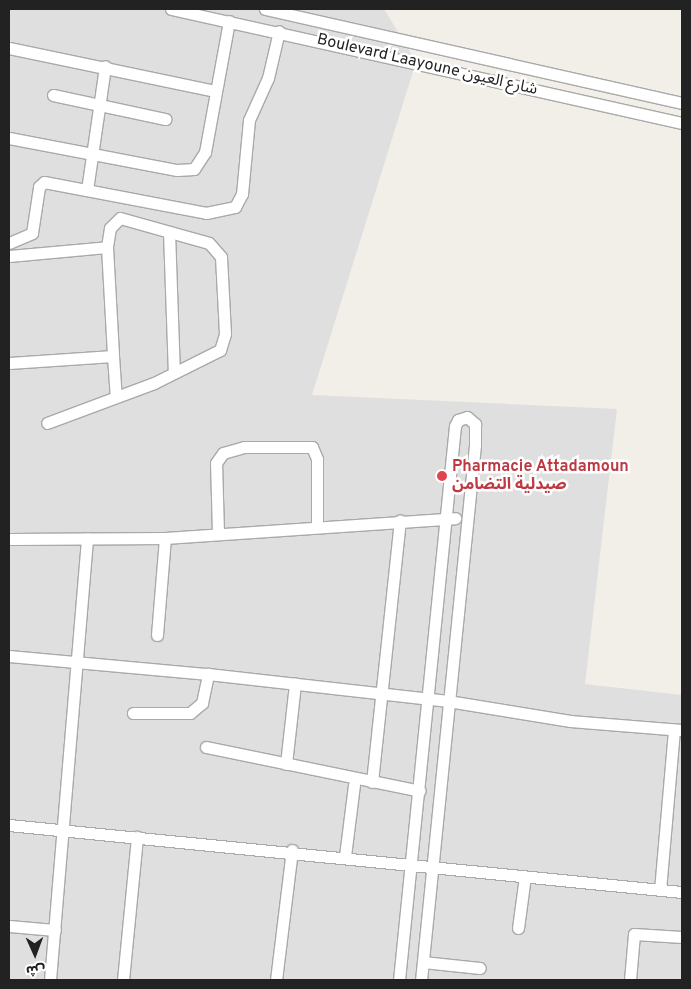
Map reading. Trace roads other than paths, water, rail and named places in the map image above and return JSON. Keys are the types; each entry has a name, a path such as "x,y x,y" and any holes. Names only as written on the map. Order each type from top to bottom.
{"street":[{"name":"Boulevard Laayoune شارع العيون","path":"171,9 279,31 682,123"},
{"name":"Boulevard Laayoune شارع العيون","path":"265,9 682,103"},
{"path":"9,138 177,170 194,169 205,152 229,21"},
{"path":"9,243 32,233 39,187 44,182 206,214 235,207 242,194 249,120 268,78 279,31"},
{"path":"9,48 105,66 215,91"},
{"path":"87,190 105,66"},
{"path":"53,95 165,119"},
{"path":"47,423 174,372 220,350 225,326 218,251 208,243 117,219 110,228 107,247 112,356 116,394"},
{"path":"169,232 174,372"},
{"path":"9,256 107,247"},
{"path":"9,363 112,356"},
{"path":"399,980 414,862 429,699 449,518 455,426 462,417 473,420 476,434 453,637 421,980"},
{"path":"218,533 216,463 222,453 244,448 312,447 317,459 317,525"},
{"path":"9,539 164,538 317,525 466,518"},
{"path":"372,782 400,520"},
{"path":"157,635 164,538"},
{"path":"50,980 79,663 87,539"},
{"path":"436,634 453,637"},
{"path":"9,656 208,674 448,701 570,721 678,730 660,890"},
{"path":"132,713 190,713 202,702 208,674"},
{"path":"286,764 296,684"},
{"path":"206,747 420,791"},
{"path":"345,856 354,785"},
{"path":"9,825 414,862 525,876 682,892"},
{"path":"123,980 138,837"},
{"path":"276,980 292,850"},
{"path":"518,928 525,876"},
{"path":"9,926 55,930"},
{"path":"630,980 634,934 682,937"},
{"path":"423,962 480,968"}],"place":[{"name":"Pharmacie Attadamoun صيدلية التضامن","path":"442,476"}]}
